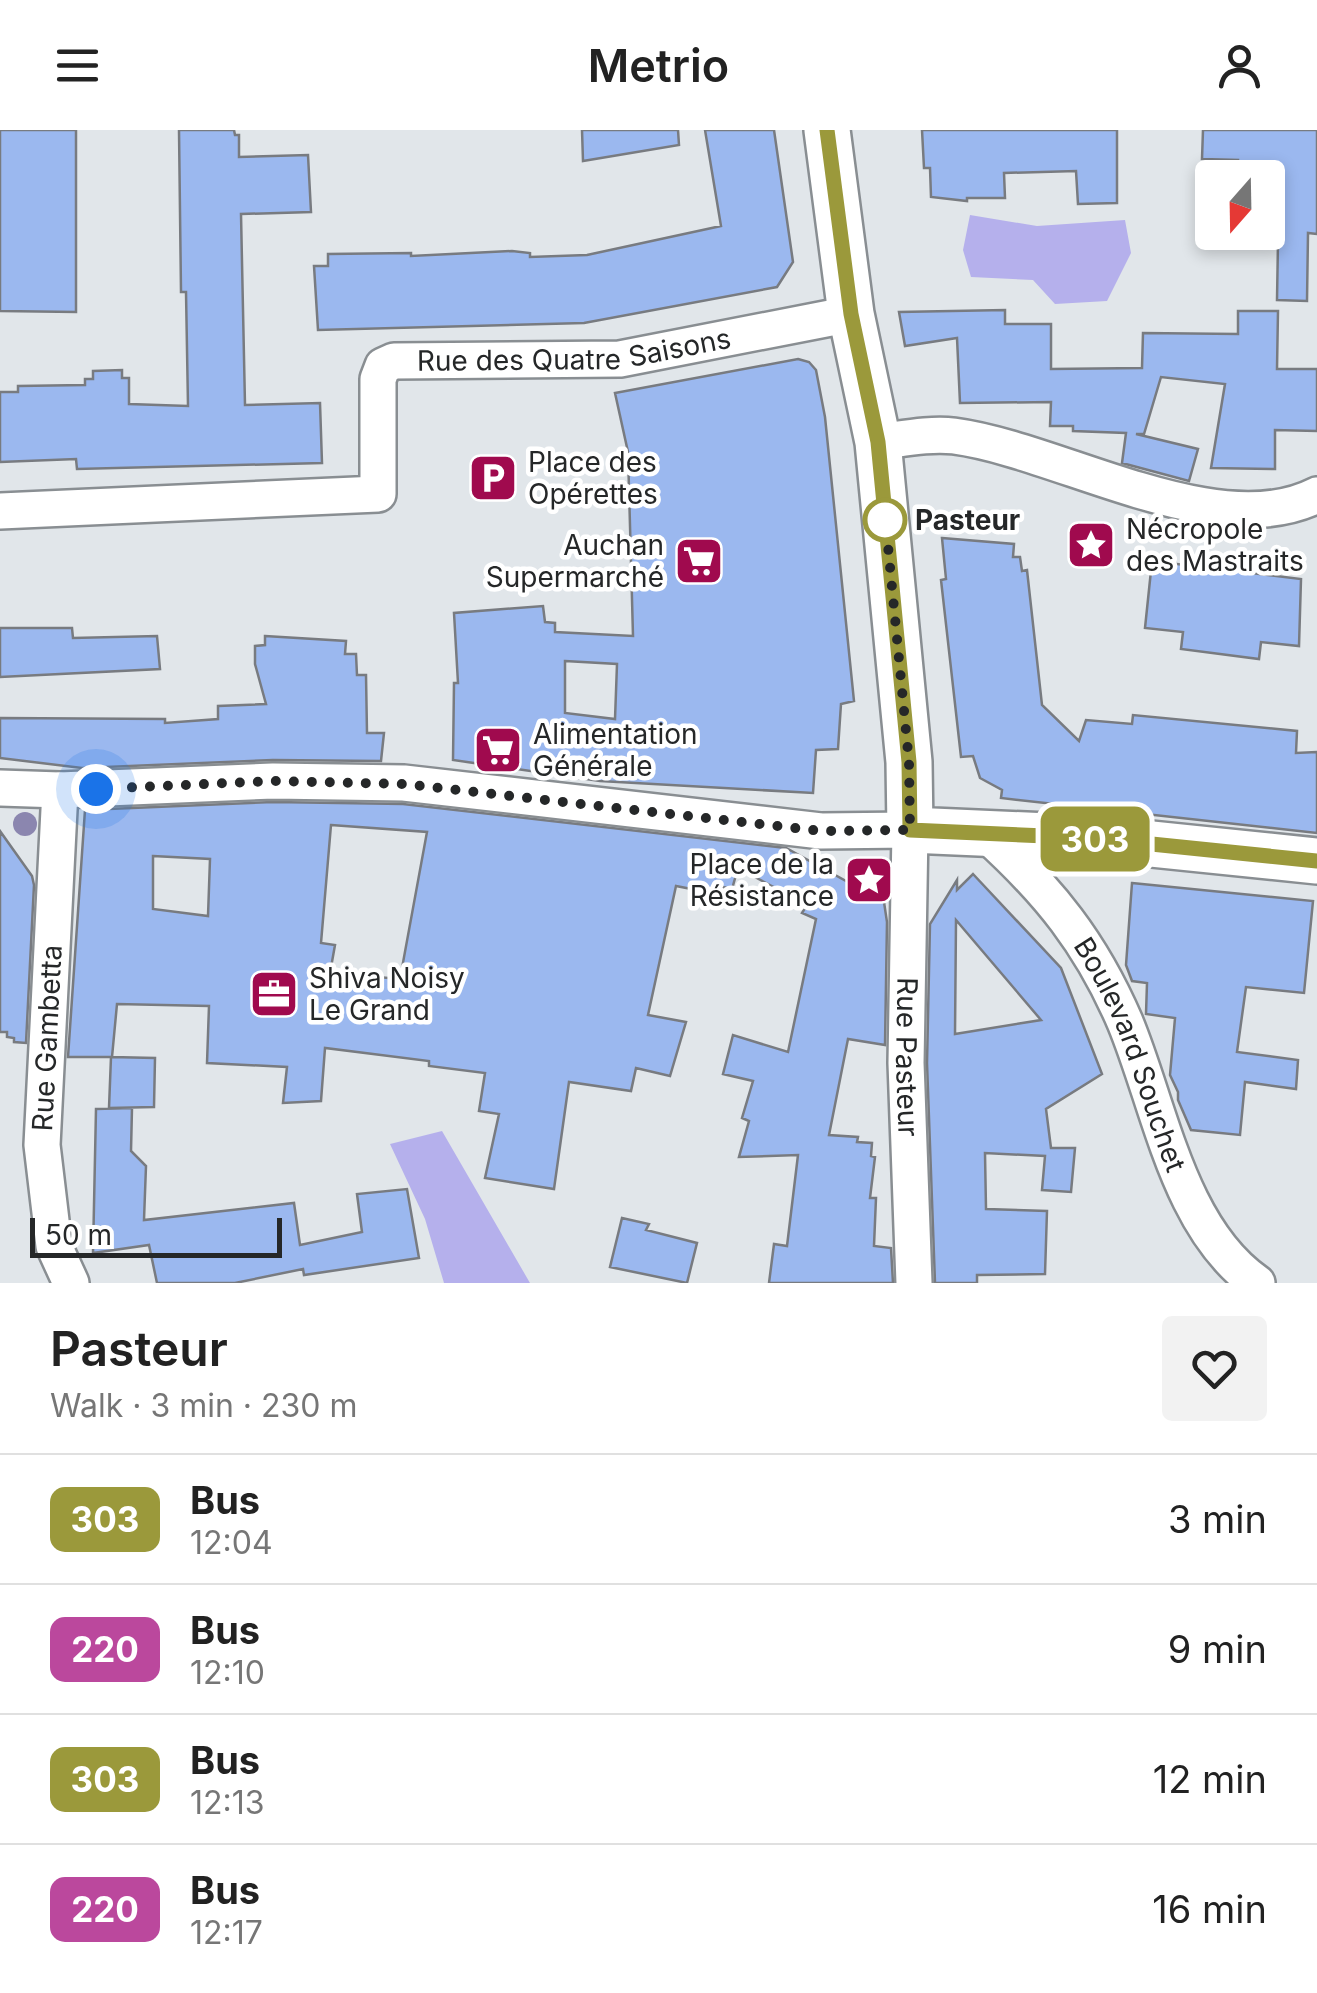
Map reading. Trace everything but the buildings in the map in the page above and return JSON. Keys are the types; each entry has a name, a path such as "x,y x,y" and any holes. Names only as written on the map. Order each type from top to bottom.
{"street":[{"path":"827,130 851,314 878,442 909,762 910,830"},
{"name":"Rue des Quatre Saisons","path":"0,511 378,494 378,380 383,366 394,361 620,360 851,314"},
{"path":"878,442 950,436 1217,508 1260,512 1297,506 1317,495"},
{"path":"0,788 60,790 273,781 404,784 821,831 910,830 1093,838 1317,861"},
{"name":"Rue Gambetta","path":"60,790 42,1145 54,1246 70,1283"},
{"name":"Rue Pasteur","path":"910,830 906,1064 914,1283"},
{"name":"Boulevard Souchet","path":"986,834 1044,888 1066,915 1125,1023 1195,1208 1220,1250 1257,1283"}],"shaded area":[{"path":"970,215 1037,226 1125,220 1131,253 1107,301 1055,304 1033,280 971,277 963,250"},
{"path":"442,1131 530,1283 444,1283 425,1219 390,1144"}],"bus line":[{"name":"303","path":"827,130 851,314 878,442 909,762 910,830 1093,838 1317,861"}],"place":[{"name":"Place des Opérettes","path":"493,478"},
{"name":"Pasteur","path":"885,520"},
{"name":"Nécropole des Mastraits","path":"1091,545"},
{"name":"Auchan Supermarché","path":"699,561"},
{"name":"Alimentation Générale","path":"498,750"},
{"name":"Place de la Résistance","path":"869,880"},
{"name":"Shiva Noisy Le Grand","path":"274,994"}],"route":[{"path":"96,789 273,781 404,784 568,800 761,826 821,831 910,830 909,762 884,505 885,520"}]}
